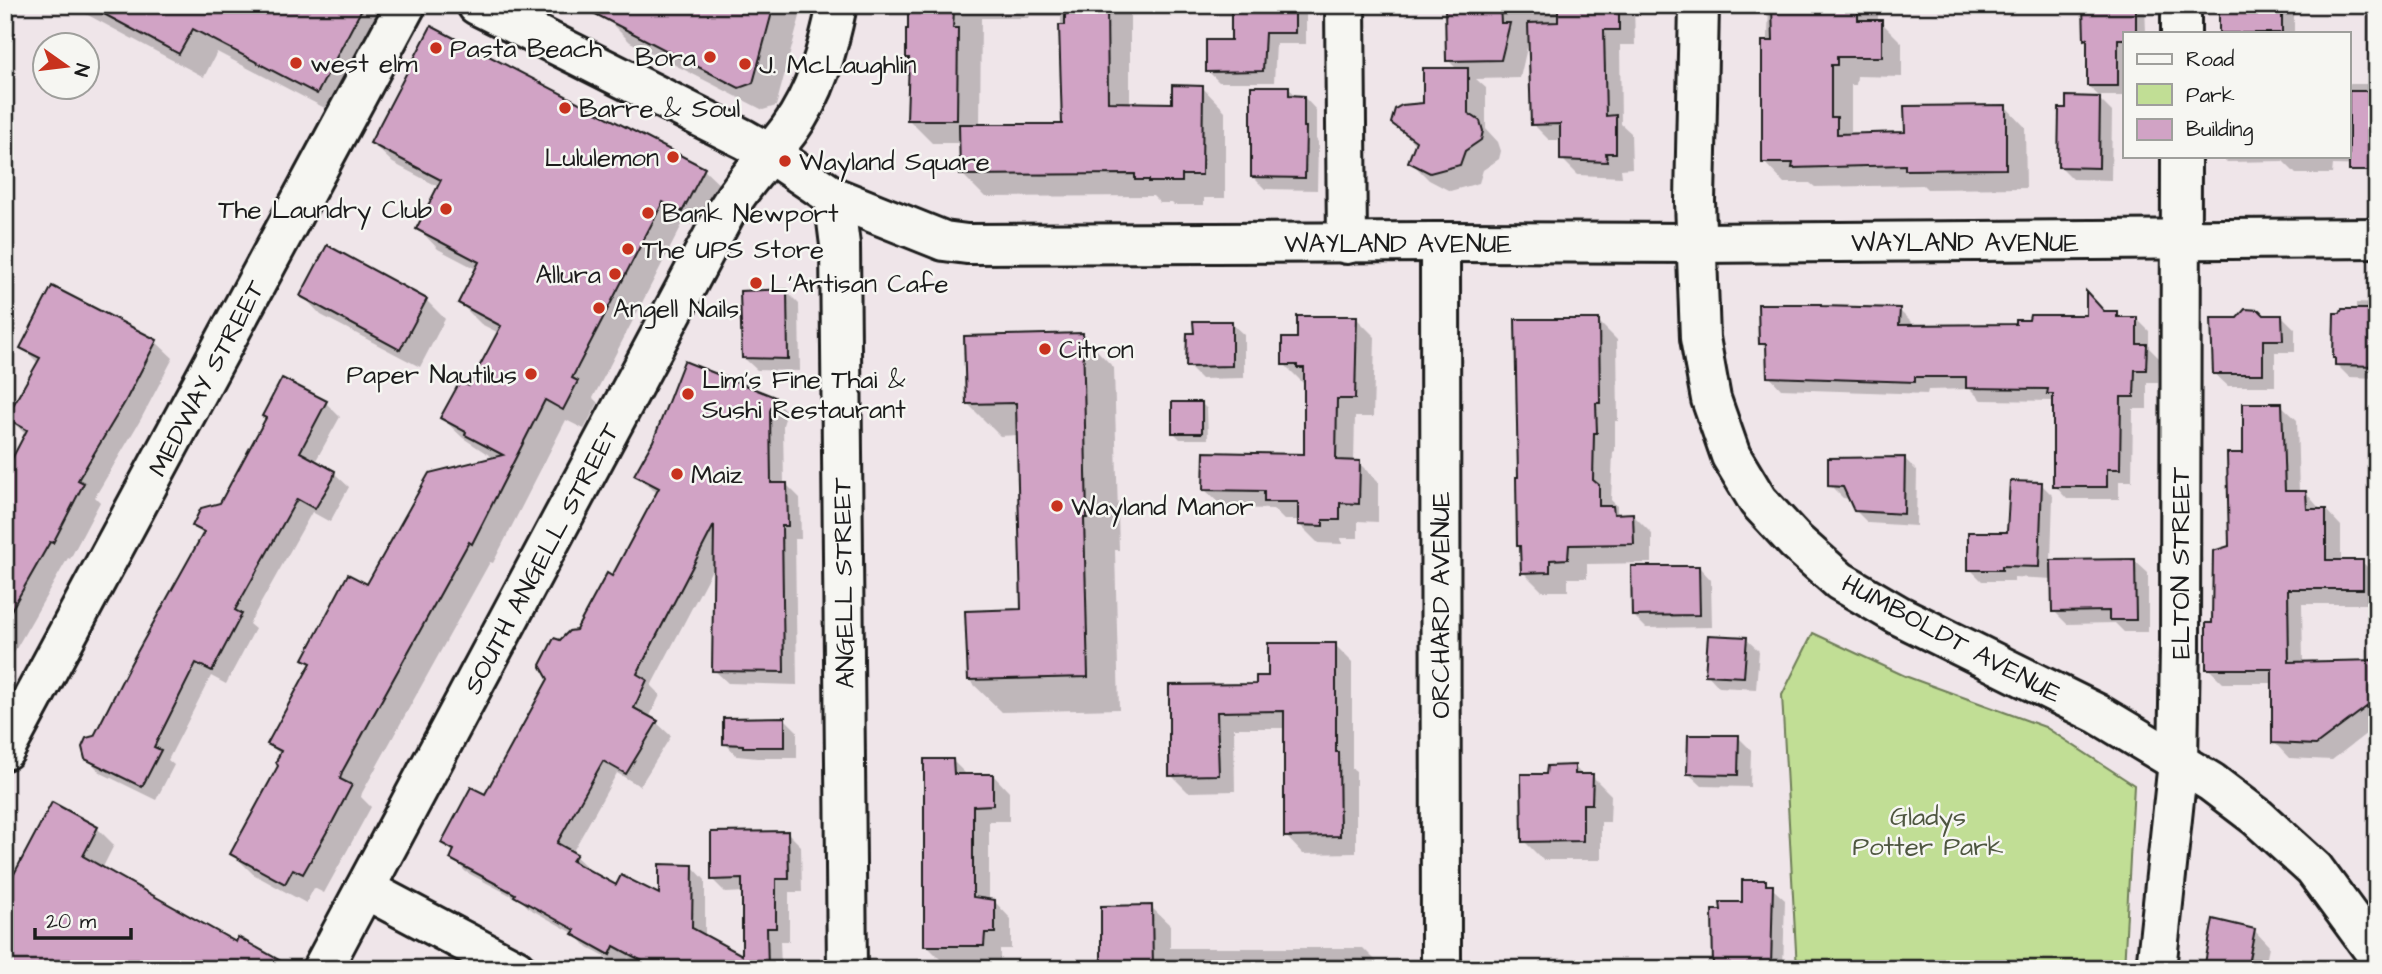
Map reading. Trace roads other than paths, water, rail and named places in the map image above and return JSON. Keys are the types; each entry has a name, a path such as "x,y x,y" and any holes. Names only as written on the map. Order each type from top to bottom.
{"street":[{"name":"MEDWAY STREET","path":"5,750 406,5"},
{"name":"WAYLAND AVENUE","path":"477,5 769,153 834,197 944,241 967,244 2180,241 2377,238"},
{"path":"769,153 791,127 813,87 828,44 837,5"},
{"path":"1345,5 1347,244"},
{"name":"HUMBOLDT AVENUE","path":"1699,5 1697,243 1700,338 1711,399 1731,456 1758,501 1796,542 1840,581 1898,615 2098,714 2211,782 2257,817 2314,870 2377,955"},
{"path":"2181,5 2181,32"},
{"name":"SOUTH ANGELL STREET","path":"322,969 727,210 740,187 769,153"},
{"name":"ELTON STREET","path":"2156,969 2178,762 2180,158"},
{"name":"ANGELL STREET","path":"834,197 840,245 847,969"},
{"name":"ORCHARD AVENUE","path":"1440,242 1441,969"},
{"path":"365,889 516,969"}],"place":[{"name":"Pasta Beach","path":"436,48"},
{"name":"Bora","path":"710,57"},
{"name":"west elm","path":"296,63"},
{"name":"J. McLaughlin","path":"745,64"},
{"name":"Barre & Soul","path":"565,108"},
{"name":"Lululemon","path":"673,157"},
{"name":"Wayland Square","path":"785,161"},
{"name":"The Laundry Club","path":"446,209"},
{"name":"Bank Newport","path":"648,213"},
{"name":"The UPS Store","path":"628,249"},
{"name":"Allura","path":"615,274"},
{"name":"L'Artisan Cafe","path":"756,283"},
{"name":"Angell Nails","path":"599,308"},
{"name":"Citron","path":"1045,349"},
{"name":"Paper Nautilus","path":"531,374"},
{"name":"Lim's Fine Thai & Sushi Restaurant","path":"688,394"},
{"name":"Maiz","path":"677,474"},
{"name":"Wayland Manor","path":"1057,506"}],"park label":[{"name":"Gladys Potter Park","path":"1928,831"}]}
